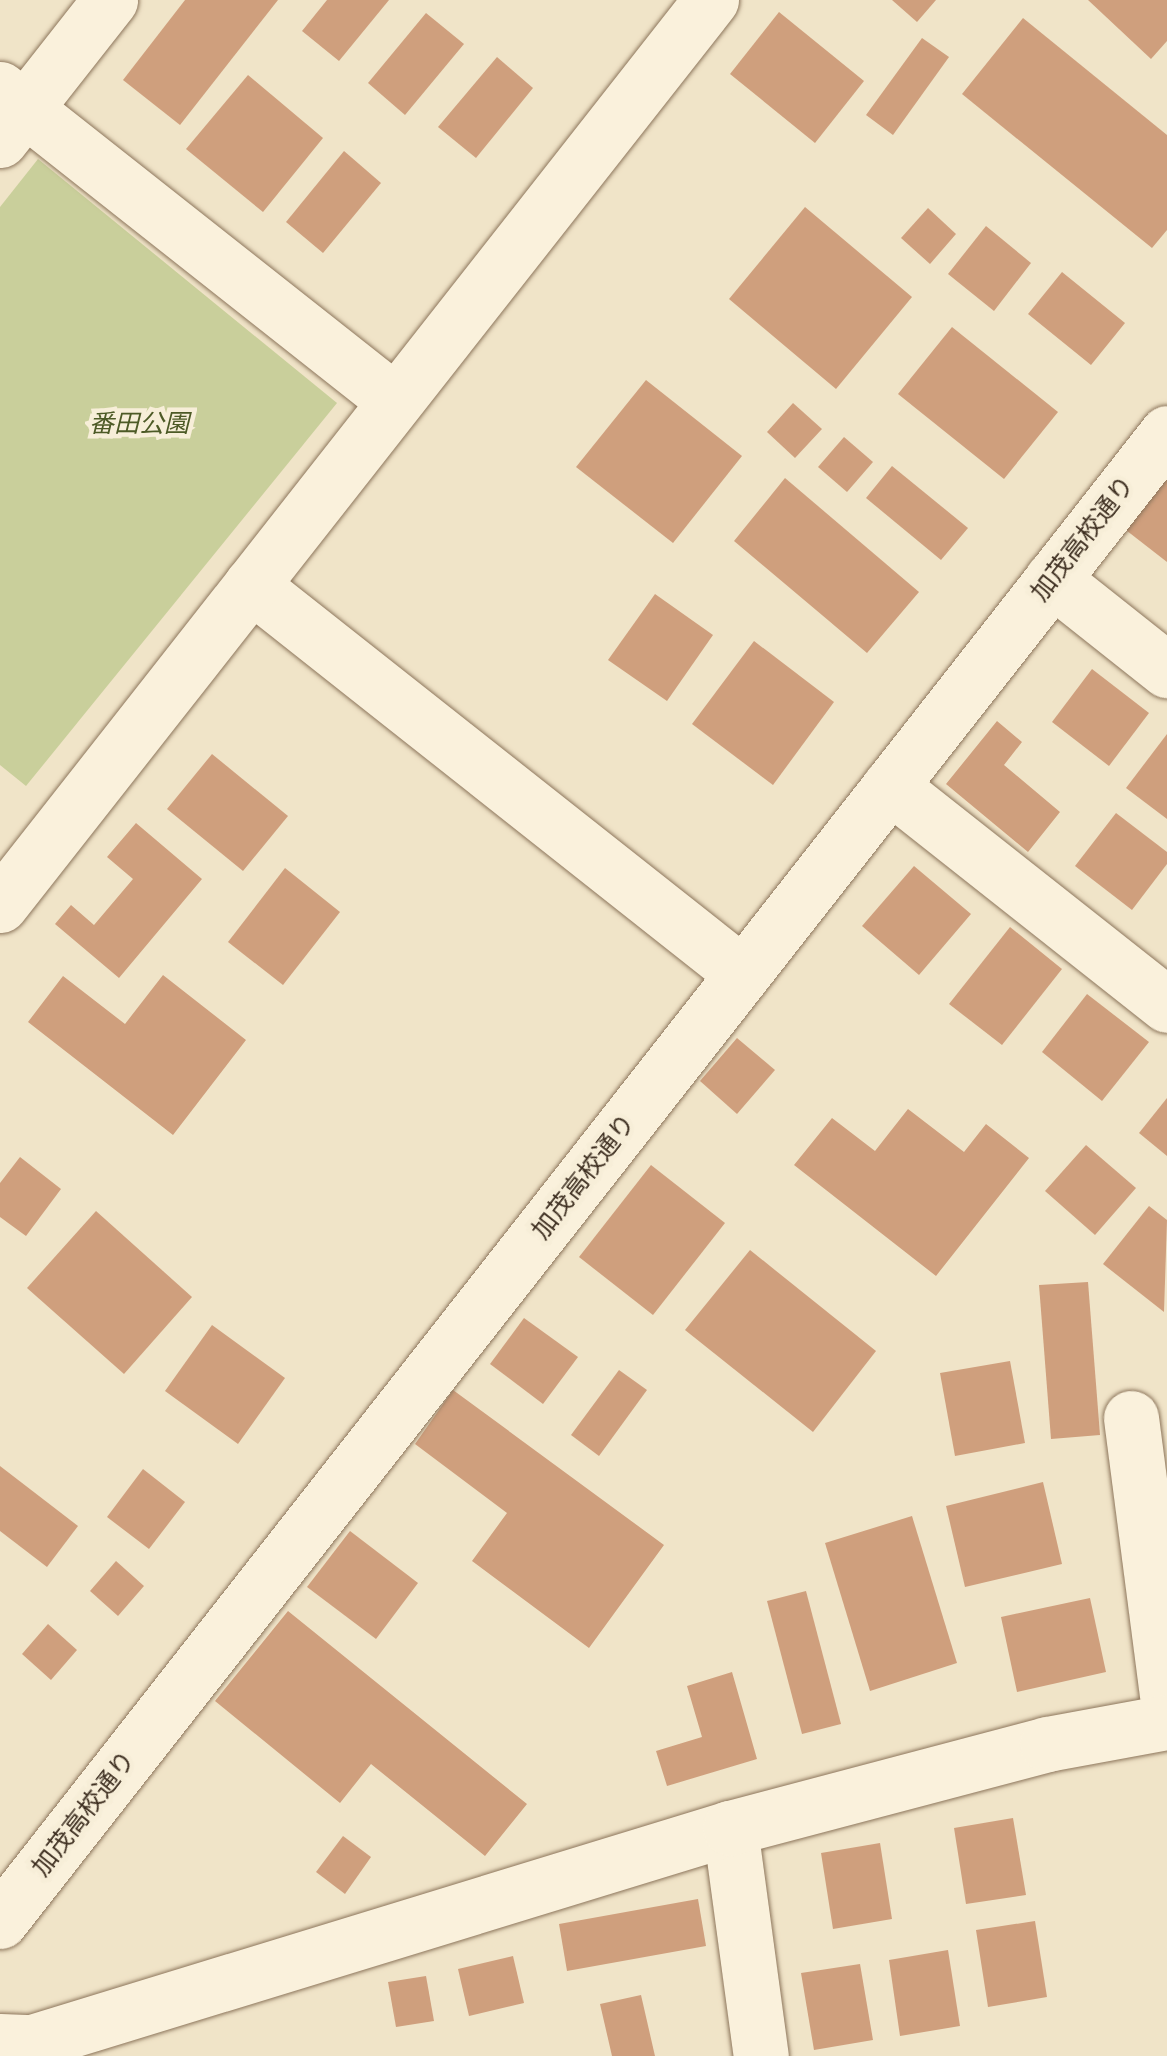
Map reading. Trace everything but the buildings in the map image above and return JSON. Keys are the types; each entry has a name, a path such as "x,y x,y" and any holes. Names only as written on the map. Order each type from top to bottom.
{"street":[{"path":"110,0 8,113 395,402"},
{"path":"0,906 711,0"},
{"name":"加茂高校通り","path":"0,1920 1167,432"},
{"path":"1052,579 1167,670"},
{"path":"252,586 743,974"},
{"path":"890,786 1167,1005"},
{"path":"1131,1418 1167,1694"},
{"path":"0,2040 32,2042 730,1828 1048,1744 1167,1722"},
{"path":"730,1828 761,2056"}],"green space":[{"name":"番田公園","path":"38,159 337,403 26,786 0,765 0,207"}]}
